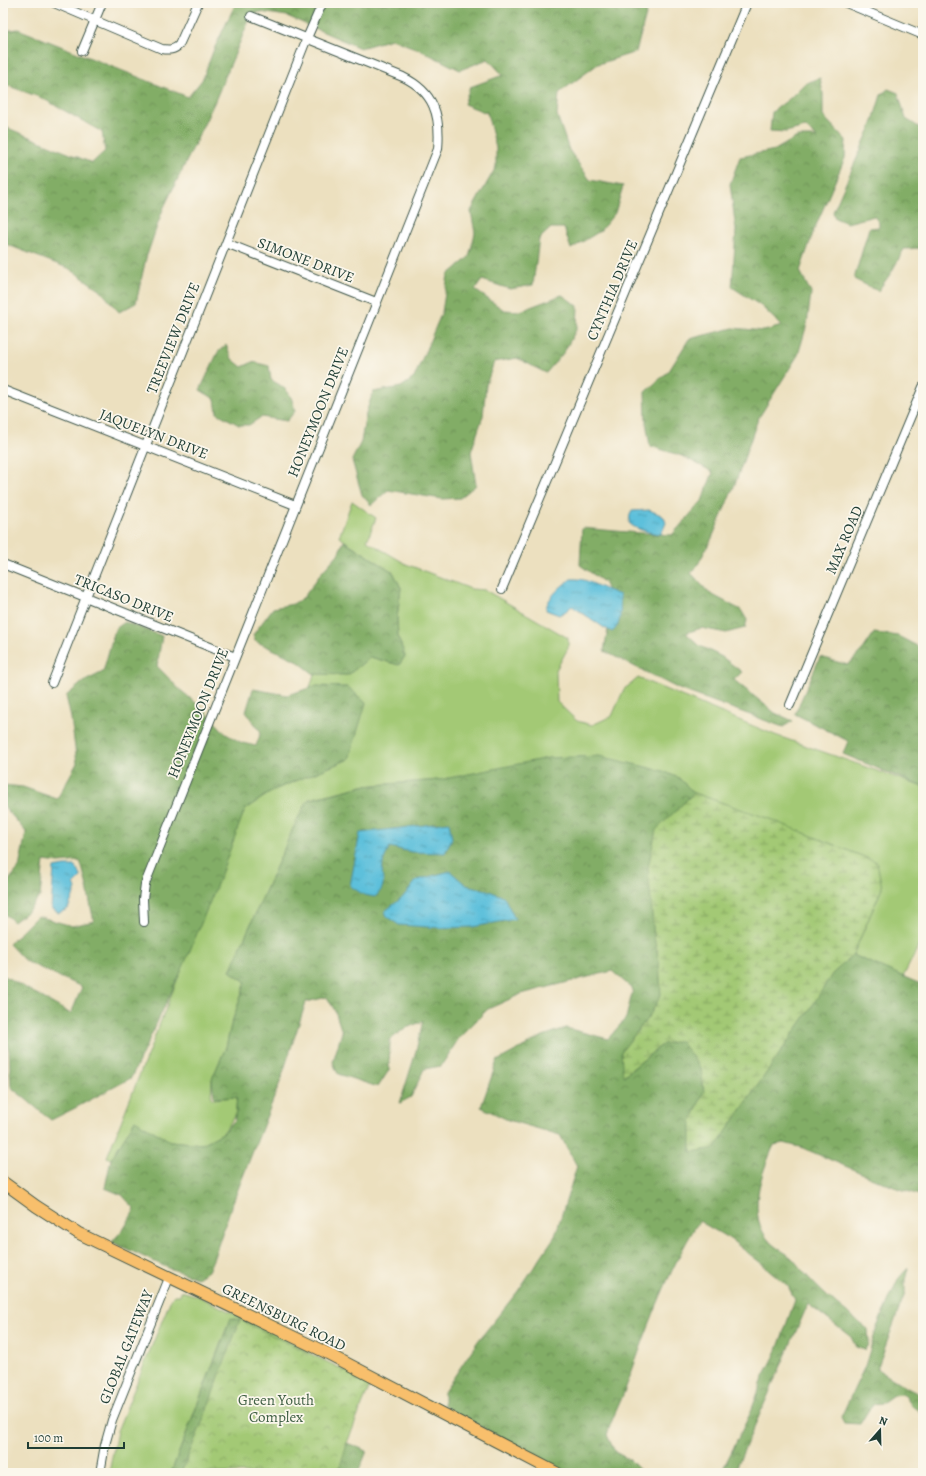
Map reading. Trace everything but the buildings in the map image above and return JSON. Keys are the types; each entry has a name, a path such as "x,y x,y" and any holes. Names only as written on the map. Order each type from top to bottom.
{"main road":[{"name":"GREENSBURG ROAD","path":"3,1182 78,1233 325,1352 557,1473"}],"street":[{"path":"54,3 162,49 173,49 179,45 198,3"},
{"path":"82,51 102,3"},
{"name":"CYNTHIA DRIVE","path":"502,589 746,3"},
{"path":"846,3 923,35"},
{"name":"TREEVIEW DRIVE","path":"52,683 307,38 322,4"},
{"name":"HONEYMOON DRIVE","path":"144,922 143,892 145,884 436,154 439,133 437,117 429,98 422,89 413,82 251,16"},
{"name":"SIMONE DRIVE","path":"226,243 376,302"},
{"name":"MAX ROAD","path":"790,705 923,387"},
{"name":"JAQUELYN DRIVE","path":"3,390 295,505"},
{"name":"TRICASO DRIVE","path":"3,564 235,657"},
{"name":"GLOBAL GATEWAY","path":"100,1473 105,1445 112,1420 169,1278"}],"green space":[{"path":"236,3 652,3 648,7 636,52 598,64 559,93 557,115 569,150 590,180 623,186 615,213 600,231 571,249 564,228 551,228 539,239 533,285 510,289 482,280 475,290 504,310 520,311 562,295 578,306 577,328 564,352 546,373 517,358 494,362 486,385 483,416 471,452 476,485 460,498 442,499 388,490 371,505 362,495 352,460 361,442 366,413 373,392 401,387 414,378 442,312 448,275 469,257 475,233 471,211 496,167 496,148 487,113 464,104 470,87 503,75 488,59 460,70 420,50 392,39 360,48 287,16 260,12 251,16 214,103 163,209 146,258 136,303 119,312 100,290 70,269 3,243 3,126 92,163 105,151 102,132 42,98 3,84 3,31 18,29 188,97 202,80 214,49"},
{"path":"820,78 823,94 823,116 846,140 845,158 814,230 800,271 811,293 807,324 798,355 758,419 735,484 712,538 697,566 691,573 709,593 741,610 747,620 745,628 726,633 701,628 686,633 700,646 722,657 742,672 734,680 775,713 793,721 783,727 679,689 604,651 613,601 604,582 580,565 582,528 672,535 702,501 713,472 682,456 650,446 646,422 645,392 669,371 689,339 733,328 764,331 782,326 761,306 732,287 736,230 730,184 740,157 775,150 797,137 817,137 805,127 786,132 770,131 772,112 789,99 804,84"},
{"path":"888,89 898,93 906,119 922,129 923,128 923,248 904,249 891,273 878,291 854,279 869,228 879,227 879,223 874,216 847,223 835,218 833,212 872,124 881,95"},
{"path":"226,345 232,359 242,367 253,362 269,366 271,380 285,389 292,400 295,411 287,421 261,417 249,425 239,425 217,413 215,399 200,390 218,352"},
{"path":"352,501 376,518 367,541 406,564 471,589 485,590 568,638 568,648 556,670 557,702 577,721 592,725 612,716 624,689 638,678 775,735 923,787 923,937 903,977 853,955 882,888 694,793 679,778 439,780 363,786 309,799 296,822 230,971 246,982 231,1025 226,1047 212,1079 211,1099 237,1097 235,1116 223,1133 202,1144 170,1141 135,1121 111,1159 107,1157 245,809 276,789 349,759 319,686 310,688 314,674 348,675 370,657 399,665 405,656 398,637 397,617 401,588 393,572 339,537"},
{"path":"344,541 393,572 401,588 397,618 398,637 405,656 399,665 370,657 348,675 314,674 296,660 255,641 253,635 273,608 293,604 304,597 322,572 338,554"},
{"path":"125,622 162,636 157,666 178,688 202,708 226,734 242,743 256,746 261,732 246,712 253,689 287,695 316,686 348,687 366,703 349,759 276,789 245,809 220,877 184,965 131,1078 51,1120 11,1087 9,1050 3,1032 3,975 71,1014 82,987 25,961 9,944 37,916 72,926 94,921 80,861 59,863 44,861 40,896 29,910 14,922 3,912 3,890 5,885 19,868 26,832 3,805 3,785 23,787 57,799 77,763 71,718 66,696 83,682 103,672 115,629"},
{"path":"874,633 898,636 923,649 923,787 843,754 848,741 795,714 820,657 848,665 864,648"},
{"path":"599,756 663,771 679,778 694,793 656,830 652,908 654,937 659,960 661,995 650,1015 621,1052 624,1076 663,1044 681,1041 701,1068 704,1091 691,1122 691,1152 715,1148 814,1003 832,974 853,955 923,985 923,1196 894,1187 803,1148 784,1143 774,1145 769,1156 760,1182 758,1195 757,1208 763,1232 771,1243 793,1259 806,1275 829,1298 868,1329 869,1342 865,1350 856,1347 851,1337 808,1304 734,1473 721,1473 750,1414 764,1376 776,1353 795,1300 788,1286 761,1263 730,1239 699,1221 676,1261 649,1325 607,1435 615,1452 630,1460 643,1473 568,1473 444,1406 444,1392 478,1341 518,1291 555,1236 577,1166 560,1135 508,1120 481,1107 497,1061 543,1036 566,1028 608,1039 626,1018 633,989 612,971 521,994 488,1009 459,1038 441,1066 424,1069 411,1097 400,1103 415,1055 423,1021 404,1029 390,1040 389,1070 378,1087 338,1074 333,1062 342,1032 335,1011 327,997 306,1002 279,1085 231,1207 208,1271 197,1278 166,1267 112,1242 125,1227 135,1209 122,1195 105,1188 111,1159 135,1120 170,1141 202,1144 223,1133 235,1120 237,1097 214,1098 212,1079 226,1047 231,1025 246,982 230,971 296,822 308,800 363,786 439,780 548,758"},
{"path":"694,793 767,818 877,862 882,888 853,955 832,974 814,1003 715,1148 691,1152 691,1122 704,1091 701,1068 680,1041 663,1044 623,1076 621,1052 650,1015 661,995 659,960 654,937 648,868 656,830"},
{"path":"908,1268 905,1280 905,1293 877,1369 923,1396 923,1414 912,1406 904,1394 893,1395 882,1403 874,1404 860,1424 844,1423 841,1417 865,1366 877,1327 898,1279"},
{"path":"181,1291 198,1296 308,1350 310,1354 181,1473 204,1418 240,1320 227,1327 171,1473 109,1473 117,1431 171,1299 175,1295 180,1295"},
{"path":"231,1318 240,1320 202,1423 181,1473 171,1473"},
{"name":"Green Youth Complex","path":"240,1320 371,1383 347,1443 338,1473 181,1473 202,1423"},
{"path":"347,1443 367,1451 358,1473 338,1473"}],"water":[{"path":"649,510 664,517 666,523 661,534 648,532 629,523 632,511"},
{"path":"571,579 585,580 620,595 619,620 616,629 612,632 572,606 559,615 546,610 552,597"},
{"path":"449,822 452,838 445,853 411,852 390,847 383,863 382,889 375,897 364,895 350,886 360,833"},
{"path":"75,866 81,877 74,884 76,889 68,909 59,913 51,909 54,868"},
{"path":"450,871 466,885 487,890 504,897 515,919 473,927 441,928 399,925 387,917 385,911 402,898 417,880"}]}
